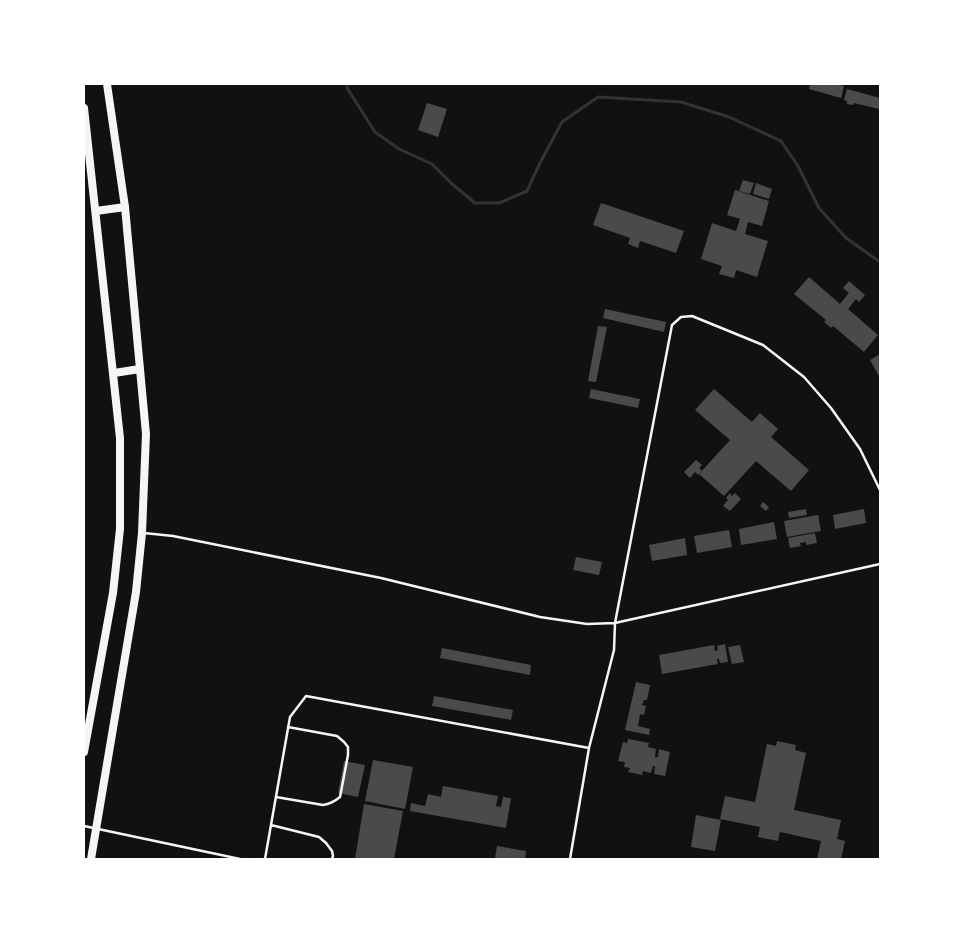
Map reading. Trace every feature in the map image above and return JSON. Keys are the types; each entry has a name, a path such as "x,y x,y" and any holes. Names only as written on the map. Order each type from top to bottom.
{"main road":[{"path":"91,859 136,592 142,533 146,434 125,207 107,84"},
{"path":"84,108 120,438 120,529 112,593 84,752"},
{"path":"96,211 125,207"},
{"path":"114,373 140,369"}],"lane":[{"path":"570,859 589,748 614,650 616,622 672,325 681,317 692,316 763,345 804,378 831,408 860,448 880,490"},
{"path":"142,533 173,536 381,578 540,617 587,624 616,622 880,564"},
{"path":"265,859 290,717 306,696 589,748"},
{"path":"276,798 323,806 335,801 340,797 348,755 348,747 337,736 288,727"},
{"path":"271,825 319,837 332,851 332,859"},
{"path":"84,826 240,859"}],"building":[{"path":"810,84 836,84 844,86 841,98 809,89"},
{"path":"847,89 880,98 879,109 854,103 853,105 847,104 847,101 844,100"},
{"path":"427,103 447,109 438,137 418,130"},
{"path":"743,180 754,183 750,194 739,191"},
{"path":"756,183 772,189 769,199 753,194"},
{"path":"735,190 769,201 762,226 748,222 745,234 768,241 757,277 736,270 734,278 719,274 722,266 701,259 712,223 736,231 740,219 727,215"},
{"path":"601,203 684,231 676,253 640,241 638,248 628,244 630,238 593,225"},
{"path":"809,277 840,304 849,293 843,288 849,281 865,295 859,302 856,299 848,309 878,335 864,352 833,326 831,328 824,322 826,320 794,294"},
{"path":"605,309 666,322 664,332 603,318"},
{"path":"598,326 607,327 596,382 588,381"},
{"path":"880,354 880,378 870,360"},
{"path":"591,389 640,399 638,408 589,398"},
{"path":"714,389 752,422 760,413 778,429 771,437 809,470 791,491 756,461 724,496 699,474 730,440 695,410"},
{"path":"696,460 702,465 699,468 702,470 698,475 695,472 690,478 684,472"},
{"path":"730,493 732,496 735,493 741,499 730,511 723,506 728,500 726,498"},
{"path":"763,502 769,507 766,511 760,506"},
{"path":"806,509 807,515 789,518 788,512"},
{"path":"864,509 866,523 835,529 833,515"},
{"path":"818,515 821,531 787,537 784,521"},
{"path":"774,522 777,539 741,545 739,529"},
{"path":"729,530 732,547 697,553 694,536"},
{"path":"815,533 817,543 806,545 806,542 800,543 801,546 790,548 788,538"},
{"path":"685,538 687,555 652,561 649,545"},
{"path":"576,557 602,562 599,575 573,570"},
{"path":"725,644 728,662 720,663 719,659 717,659 718,664 662,674 659,655 714,645 715,651 718,650 717,646"},
{"path":"740,645 744,662 732,664 728,647"},
{"path":"442,648 531,665 530,675 440,658"},
{"path":"636,682 650,685 647,700 644,700 642,705 646,706 644,715 640,714 638,726 650,729 649,735 625,730"},
{"path":"434,696 513,710 511,720 432,706"},
{"path":"628,739 649,743 648,747 656,749 655,757 658,757 659,749 670,752 665,776 654,774 655,766 653,766 651,773 643,771 642,775 628,772 630,768 624,767 625,762 618,761 623,742 627,743"},
{"path":"777,741 796,745 795,750 806,753 794,810 841,820 837,839 845,841 841,859 817,859 821,841 780,832 778,841 758,837 760,827 720,819 725,796 755,802 767,744 776,746"},
{"path":"373,760 413,767 405,809 365,801"},
{"path":"344,761 365,765 358,797 338,793"},
{"path":"443,786 498,796 496,806 501,807 503,797 511,798 506,828 410,811 411,803 425,806 428,794 441,797"},
{"path":"364,804 403,811 394,859 355,859"},
{"path":"696,815 721,820 715,851 691,847"},
{"path":"497,846 526,851 525,859 495,858"}],"waterway":[{"path":"347,84 347,88 375,132 399,149 432,164 451,183 475,203 499,203 527,191 562,122 598,97 681,102 729,117 781,141 798,166 819,208 846,238 880,262"}]}
